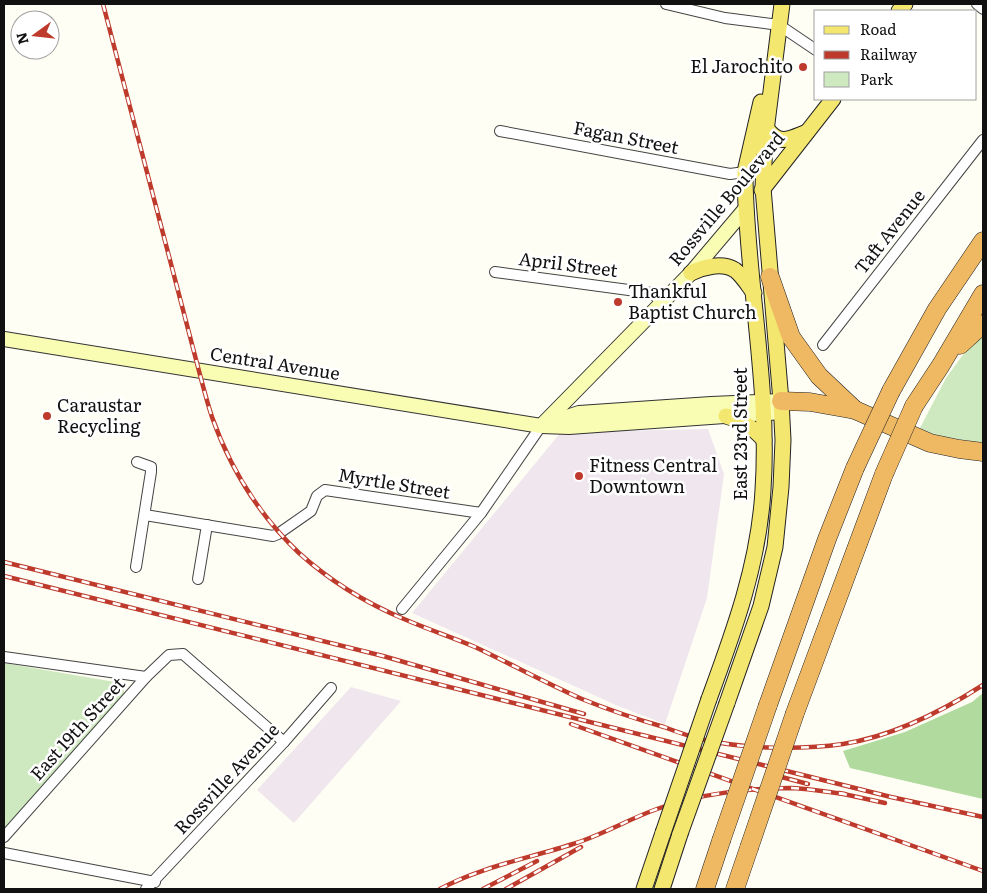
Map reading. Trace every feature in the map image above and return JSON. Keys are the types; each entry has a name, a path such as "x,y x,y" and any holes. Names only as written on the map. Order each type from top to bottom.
{"highway":[{"path":"705,889 827,539 855,468 891,391 936,309 983,241"},
{"path":"770,276 791,337 819,376 855,410"},
{"path":"735,889 795,713 884,474 914,406 941,366 983,294"},
{"path":"941,366 969,335 983,324"},
{"path":"782,407 810,402 855,410 930,443 959,450 983,452"}],"main road":[{"name":"East 23rd Street","path":"662,889 761,606 775,547 782,488 782,407 763,188 763,160 782,4"},
{"name":"East 23rd Street","path":"644,889 738,620 756,545 763,491 764,407 746,208 746,172 779,25"},
{"name":"Rossville Boulevard","path":"542,426 691,273 763,188 832,100"},
{"path":"767,129 778,140 790,139 807,132"},
{"path":"691,273 703,268 720,266 734,270 754,292"},
{"name":"Central Avenue","path":"4,339 542,426 578,426 726,416 764,407"},
{"name":"Central Avenue","path":"542,426 579,413 782,407"},
{"path":"726,416 748,425 764,440"}],"street":[{"path":"666,4 725,18 779,25 814,49"},
{"path":"976,4 983,9"},
{"name":"Fagan Street","path":"500,131 730,174 746,172"},
{"name":"Taft Avenue","path":"823,345 983,140"},
{"name":"April Street","path":"495,272 651,293 663,302"},
{"path":"402,610 481,514 542,426"},
{"path":"136,567 152,472 151,467 137,462"},
{"name":"Myrtle Street","path":"145,515 272,536 278,534 311,511 317,496 325,490 481,514"},
{"path":"198,579 207,525"},
{"name":"East 19th Street","path":"4,837 146,677 169,655 183,654 284,742"},
{"path":"4,657 146,677"},
{"name":"Rossville Avenue","path":"146,889 155,882 284,742 331,688"},
{"path":"4,853 155,882"}],"shaded area":[{"path":"708,429 724,474 707,598 665,724 618,706 412,613 561,432"},
{"path":"351,687 401,701 294,823 257,790"}],"green space":[{"path":"983,332 983,443 938,436 920,428 946,378"},
{"path":"4,663 115,682 124,687 124,697 4,828"},
{"path":"983,693 983,799 850,768 843,751 905,732 972,702"}],"railway":[{"path":"103,4 204,388 219,436 237,473 271,523 299,553 323,572 348,590 390,613 475,647 582,699 684,734 721,743 756,747 792,748 827,746 862,740 916,722 983,685"},
{"path":"4,562 383,656 584,714"},
{"path":"4,576 891,797 983,817"},
{"path":"571,724 983,871"},
{"path":"774,775 808,784"},
{"path":"440,889 455,881 488,869 584,840 647,813 689,799 724,793 776,788 799,788 845,794"},
{"path":"839,793 885,803"},
{"path":"506,889 581,847"},
{"path":"483,889 537,861"}],"place":[{"name":"El Jarochito","path":"803,67"},
{"name":"Thankful Baptist Church","path":"618,302"},
{"name":"Caraustar Recycling","path":"47,416"},
{"name":"Fitness Central Downtown","path":"579,476"}]}
